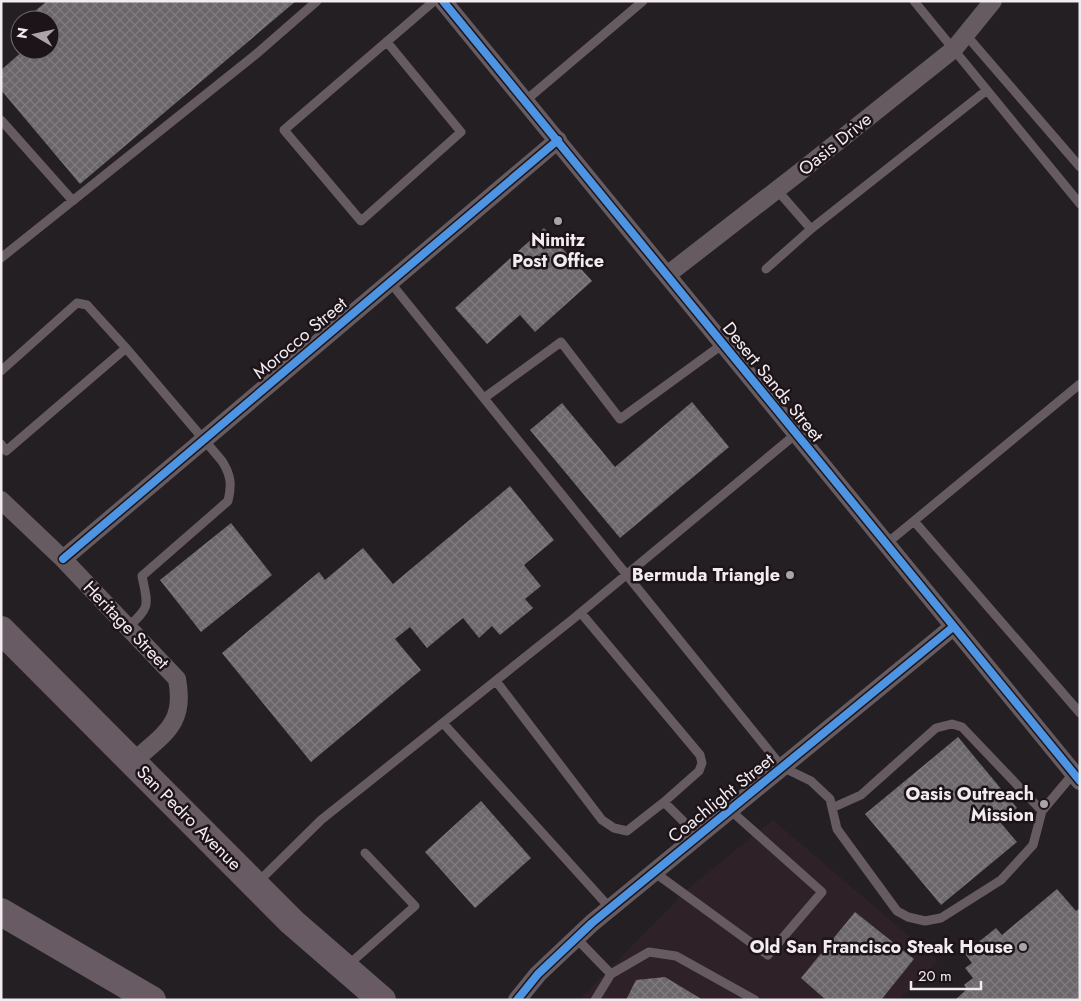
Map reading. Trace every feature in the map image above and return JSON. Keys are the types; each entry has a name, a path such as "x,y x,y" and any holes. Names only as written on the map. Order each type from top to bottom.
{"main road":[{"name":"San Pedro Avenue","path":"1,630 292,922 382,1000"},
{"path":"1,912 152,1000"}],"street":[{"name":"Desert Sands Street","path":"443,1 1077,777"},
{"name":"Oasis Drive","path":"667,275 954,49 987,4"},
{"name":"Morocco Street","path":"63,559 558,140"},
{"name":"Heritage Street","path":"1,500 63,559 178,680 181,696 180,710 171,725 133,762"},
{"name":"Coachlight Street","path":"517,1000 538,974 610,908 953,627"}],"lane":[{"path":"1,258 256,55 316,1"},
{"path":"388,42 462,132 361,221 284,130 434,1"},
{"path":"525,101 643,1"},
{"path":"914,1 1080,204"},
{"path":"966,35 1080,167"},
{"path":"766,269 811,229 987,90"},
{"path":"1,120 73,201"},
{"path":"777,190 811,229"},
{"path":"390,282 782,767 811,781 830,799 837,829 897,911 908,917 925,921 940,918 1001,880 1033,845 1042,811 1077,777"},
{"path":"1,371 77,303 87,305 126,348 222,461 230,473 232,488 228,502 142,576 147,604 144,613 128,627"},
{"path":"484,398 561,342 620,420 723,344"},
{"path":"1,444 6,450 126,348"},
{"path":"886,544 1080,384"},
{"path":"255,884 321,820 581,613 796,434"},
{"path":"914,521 1080,713"},
{"path":"496,681 602,820 614,828 627,831 664,802 699,771 702,763 700,755 581,613"},
{"path":"443,723 610,908"},
{"path":"832,808 862,795 936,728 952,724 962,727 1042,811"},
{"path":"664,802 698,836"},
{"path":"654,872 768,955 822,892 730,810"},
{"path":"345,968 414,906 365,853"},
{"path":"576,938 611,974"},
{"path":"595,1000 611,974 649,952 676,956 756,1000"}],"shaded area":[{"path":"773,820 938,961 899,1000 579,1000 691,886"}],"building":[{"path":"47,1 296,1 80,184 1,90 1,70 12,60 60,60 60,10 36,10"},
{"path":"544,228 592,281 535,332 520,315 487,344 455,308"},
{"path":"692,402 729,447 620,538 530,430 562,403 615,467"},
{"path":"510,486 554,540 524,565 541,586 525,599 533,608 500,635 492,626 479,638 463,618 427,648 410,627 395,639 421,670 311,762 222,653 319,572 325,580 363,548 393,584"},
{"path":"231,523 272,575 201,632 160,580"},
{"path":"958,737 1017,808 1000,822 1017,842 941,905 865,814"},
{"path":"481,801 531,858 475,908 425,852"},
{"name":"Old San Francisco Steak House","path":"1057,889 1076,911 1080,908 1080,1000 955,1000 967,989 964,985 973,978 965,968 972,963 963,951 974,941 976,944 996,928 1002,935"},
{"path":"855,912 914,959 881,1000 826,1000 801,978"},
{"path":"665,977 703,1000 626,1000 636,980"}],"cycle path":[{"path":"443,1 1080,781"},
{"path":"63,559 558,140"},
{"path":"517,1000 538,974 592,923 953,627"}],"place":[{"name":"Nimitz Post Office","path":"558,221"},
{"name":"Bermuda Triangle","path":"790,575"},
{"name":"Oasis Outreach Mission","path":"1044,804"},
{"name":"Old San Francisco Steak House","path":"1023,947"}]}
